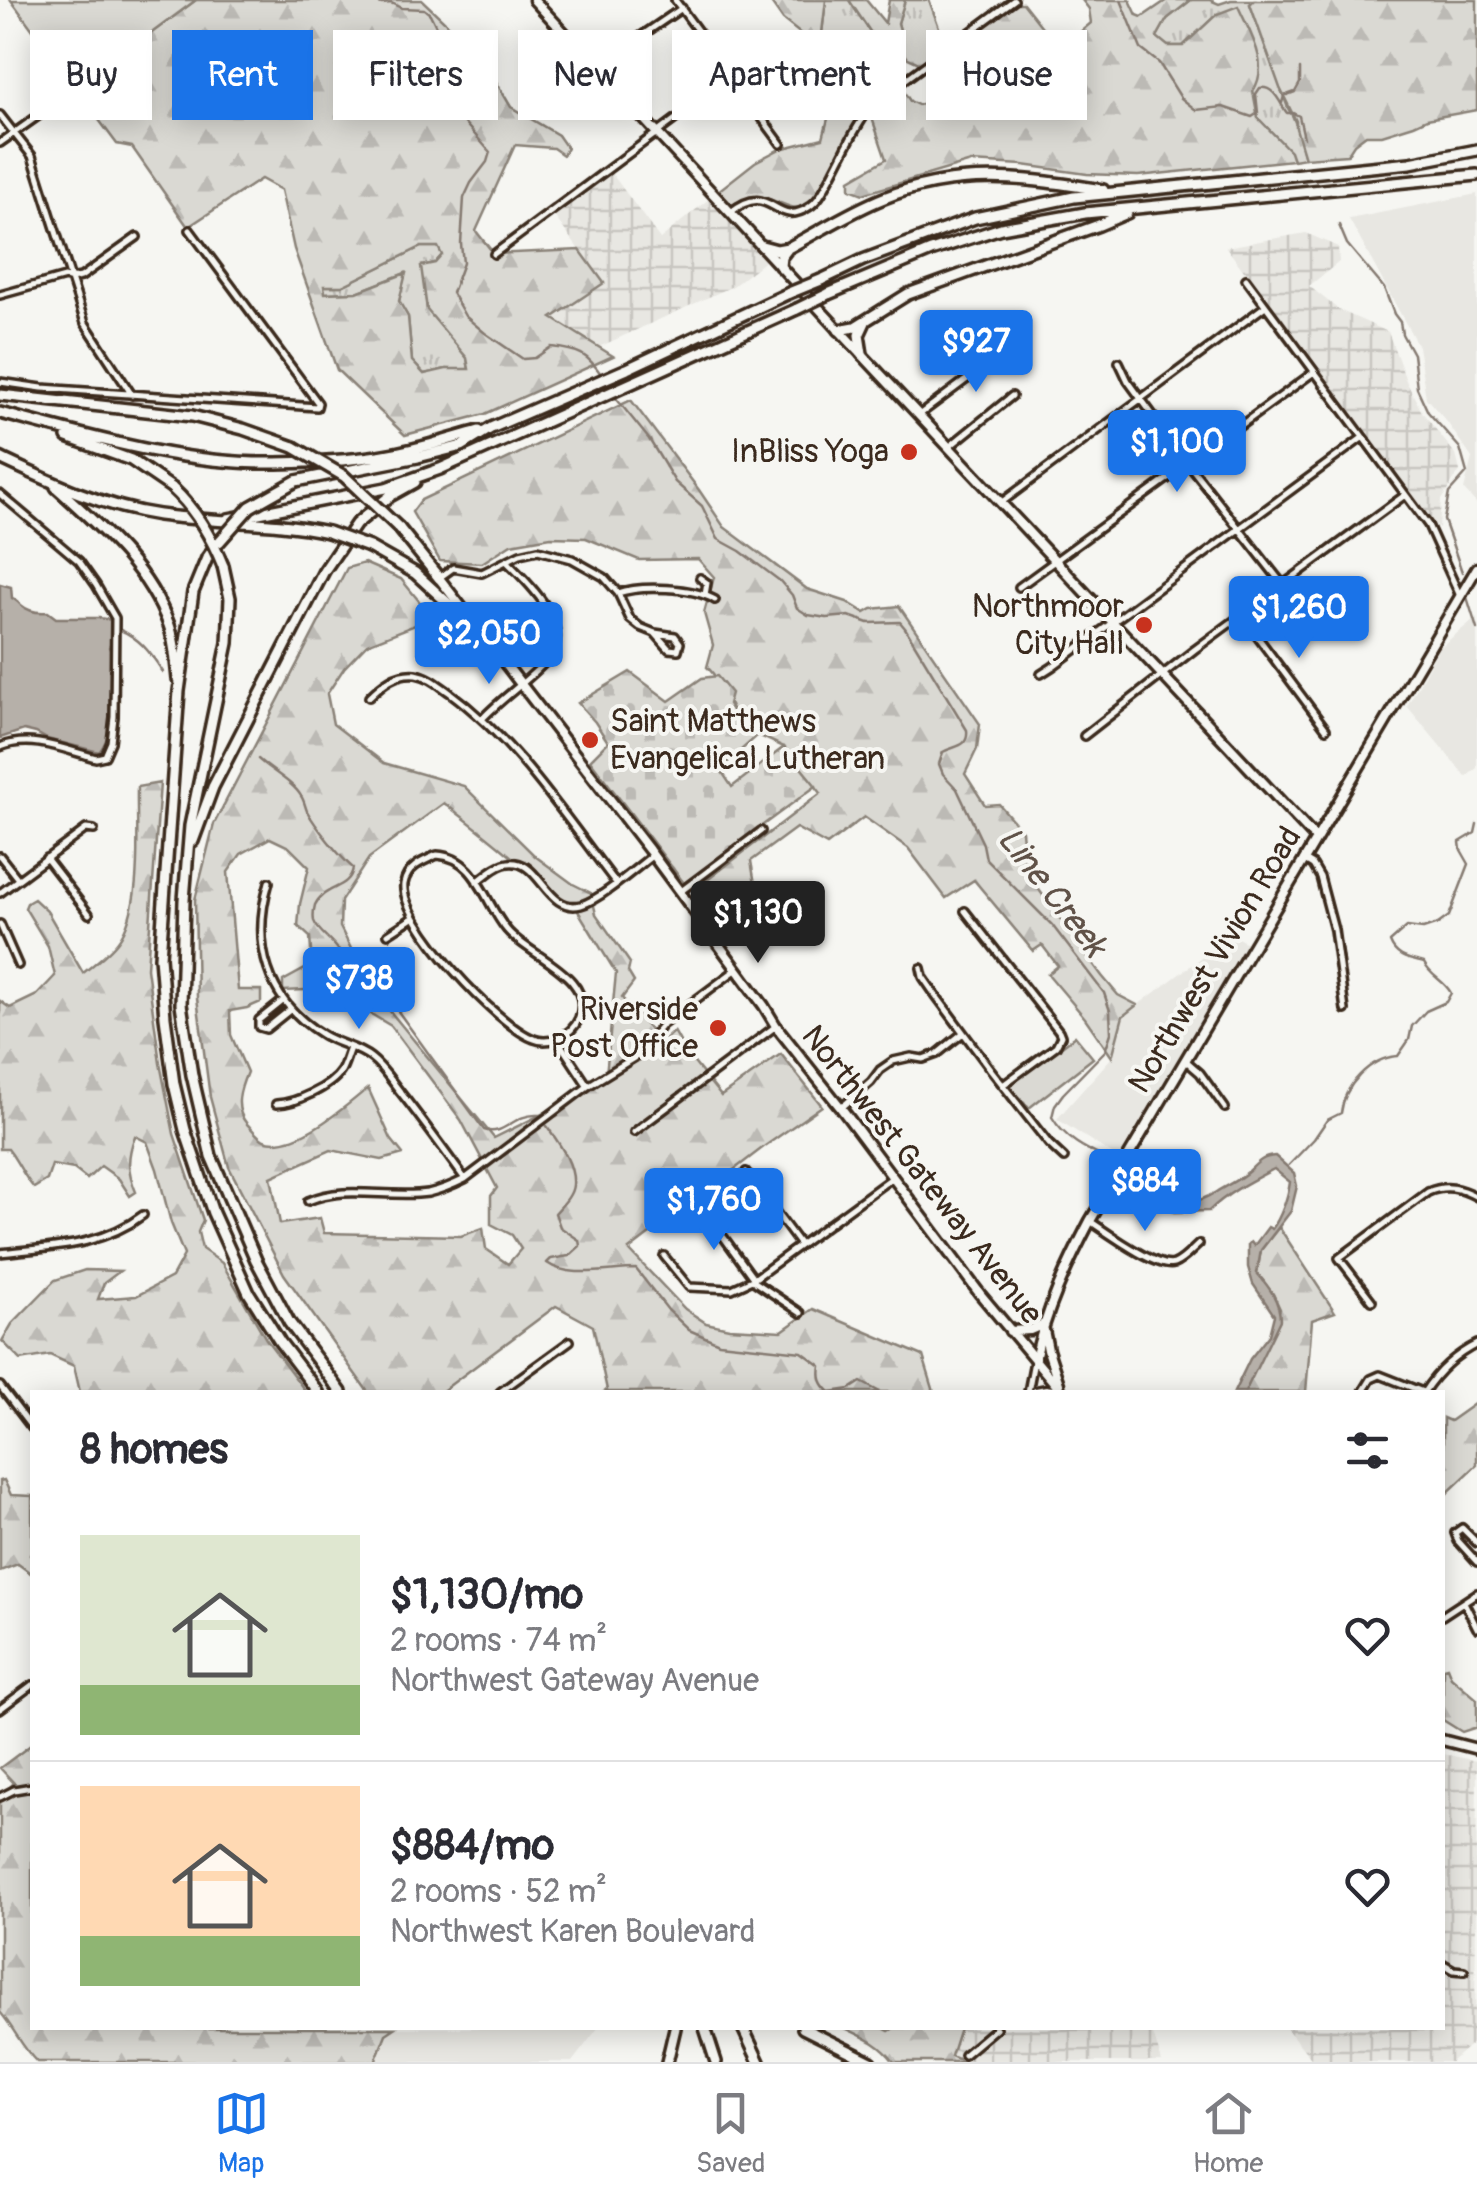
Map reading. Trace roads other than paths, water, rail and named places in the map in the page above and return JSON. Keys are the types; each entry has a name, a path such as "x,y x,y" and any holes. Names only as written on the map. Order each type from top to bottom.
{"highway":[{"path":"0,413 162,452 273,464 410,450 491,428 863,260 974,218 1074,197 1410,163 1477,150"},
{"path":"228,519 386,488 440,469 828,294 931,250 1001,228 1084,213 1477,175"},
{"path":"762,246 788,248 883,198 970,177 1052,182 1112,192"},
{"path":"839,330 848,330 908,294 1099,226 1135,209"},
{"path":"780,266 788,248"},
{"path":"862,354 859,335 866,320"},
{"path":"0,394 192,416 294,447 344,476 399,528 438,578"},
{"path":"32,421 131,460 172,488 208,531 223,566 230,598 228,643 190,826 182,950 182,1004 192,1076 210,1156 266,1280 289,1322 340,1390"},
{"path":"316,1390 242,1282 198,1172 174,1084 160,958 179,692 193,592 207,558 250,507 296,481 462,446 491,428"},
{"path":"0,458 114,505 193,518 281,524 328,532 369,546 414,573 463,618"},
{"path":"188,858 214,788 324,571 356,524 390,496 440,469"},
{"path":"51,482 104,530 145,578 170,627 179,692"},
{"path":"668,2062 675,2030"},
{"path":"706,2030 715,2060"},
{"path":"744,2030 759,2062"},
{"path":"807,2030 871,2062"}],"main road":[{"path":"534,0 563,30"},
{"path":"647,120 1316,838"},
{"name":"Northwest Vivion Road","path":"1035,1360 1044,1324 1090,1221 1477,568"},
{"name":"Northwest Gateway Avenue","path":"438,578 493,650"},
{"name":"Northwest Gateway Avenue","path":"463,618 520,684 652,855 776,1026 1059,1390"},
{"path":"1010,1331 1030,1330 1044,1324 1060,1390"},
{"path":"1445,1741 1477,1749"}],"street":[{"path":"675,0 698,30"},
{"path":"731,212 752,200 764,201 785,212 809,208 876,101 1014,0"},
{"path":"650,30 682,8"},
{"path":"0,115 32,156 90,334 132,395"},
{"path":"0,143 32,120"},
{"path":"494,254 672,120"},
{"path":"763,120 781,144"},
{"path":"0,382 317,407 318,402 190,230"},
{"path":"0,295 85,275 137,237"},
{"path":"1246,279 1428,526 1460,596"},
{"path":"1002,502 1264,306"},
{"path":"919,415 1010,347"},
{"path":"1119,362 1128,381 1189,464 1284,586"},
{"path":"1019,588 1314,372"},
{"path":"949,447 1012,396"},
{"path":"1041,674 1362,438"},
{"path":"0,494 78,561 115,618 112,734 110,747 102,758 30,740 0,746"},
{"path":"1084,736 1406,495"},
{"path":"438,578 453,568 482,573 528,551 547,551 604,576 618,593 630,619 655,633 675,636 680,643 678,650 672,652 655,633"},
{"path":"483,718 548,659 556,642 554,622 532,588 506,561"},
{"path":"700,578 707,583 706,595"},
{"path":"618,593 644,587 706,595 715,600"},
{"path":"1242,616 1326,728"},
{"path":"370,697 390,680 416,674 434,681 483,718 616,883"},
{"path":"0,893 86,829 94,830"},
{"path":"680,893 762,831"},
{"path":"437,855 464,865 477,882 506,929 566,975 578,990 580,1015 570,1031 557,1039 534,1040 484,1004 406,905 406,877 422,861 437,855"},
{"path":"477,882 497,868 513,863 528,868 552,897 566,905 583,904 652,855"},
{"path":"0,856 18,879"},
{"path":"46,858 89,914"},
{"path":"1304,859 1313,865 1320,878 1334,929 1345,1010"},
{"path":"268,882 261,916 262,944 270,973 284,1000 318,1032 372,1058 465,1179"},
{"path":"964,910 1061,1036 1056,1046 1004,1085"},
{"path":"388,934 414,917"},
{"path":"0,924 18,965"},
{"path":"921,968 923,977 964,1033 1064,1158"},
{"path":"308,1201 336,1192 422,1194 465,1179 588,1086 637,1056 668,1020 737,969"},
{"path":"284,1000 258,1020 259,1027 266,1029 292,1009"},
{"path":"634,1132 776,1026"},
{"path":"841,1108 893,1062 937,1054 964,1033"},
{"path":"557,1039 588,1086"},
{"path":"276,1104 287,1104 331,1081 342,1070 350,1048"},
{"path":"1185,1060 1200,1072 1225,1108"},
{"path":"746,1172 800,1245"},
{"path":"664,1256 692,1288 732,1289 753,1279 893,1177"},
{"path":"1372,1301 1340,1258 1438,1187 1462,1189 1477,1197"},
{"path":"701,1206 753,1279 801,1313"},
{"path":"0,1253 96,1240 143,1215"},
{"path":"1090,1221 1162,1264 1175,1264 1199,1244"},
{"path":"503,1390 570,1341"},
{"path":"1426,1390 1442,1370 1477,1344"},
{"name":"Northwest Vivion Road","path":"1028,1390 1035,1360"},
{"path":"1365,1390 1371,1379 1380,1375 1419,1390"},
{"path":"0,1386 30,1426"},
{"path":"1477,1543 1462,1528 1455,1533 1477,1562"},
{"path":"1445,1614 1477,1593"},
{"path":"1464,1602 1477,1628"},
{"path":"0,1709 30,1686"},
{"path":"0,1797 30,1787"},
{"path":"1445,1966 1464,1970"},
{"path":"964,2055 994,2030"}],"waterway":[{"name":"Line Creek","path":"371,0 424,9 430,14 447,49 448,86 455,112 490,152 464,198 463,263 452,293 465,316 523,359 535,358 551,347 569,350 582,354 603,377"},
{"path":"1121,0 1141,49 1159,63 1181,98 1196,110 1223,107 1252,117 1258,113 1256,94 1265,88 1287,113 1299,116 1304,138"},
{"path":"1282,103 1284,96 1295,92 1300,83 1300,69"},
{"path":"1339,225 1347,244 1384,288 1413,354 1417,388 1428,412 1460,448 1467,473 1449,493 1444,520 1462,572"},
{"name":"Line Creek","path":"615,397 649,439 675,482 702,506 718,539 780,581 797,608 808,615 827,618 849,616 869,623 900,622 905,628 967,730 966,740 943,752 939,764 957,789 986,859 1052,925 1104,993 1111,1033 1105,1051 1063,1094 1052,1117 1073,1140 1119,1165"},
{"path":"1467,597 1477,629"},
{"path":"118,629 144,646 163,672"},
{"path":"258,759 298,791 316,825 353,868 347,880 319,899 314,917 318,928 339,951 353,979 362,987 384,992 484,1130 498,1130 522,1117 539,1115"},
{"path":"1289,1165 1327,1120 1341,1113 1347,1093 1360,1075 1377,1062 1398,1056 1409,1040 1412,1026 1426,1011 1446,1002 1451,993 1424,963 1399,955 1390,942 1407,927 1423,929 1449,916 1469,864 1460,842 1475,833 1477,824"},
{"path":"547,1126 565,1154 573,1177 571,1193 555,1213 560,1227 579,1240 580,1246 569,1256 547,1263 578,1272 636,1269 689,1330 719,1343 802,1352 821,1366 821,1380 828,1390"},
{"path":"843,1390 861,1382 876,1390"}],"place":[{"name":"InBliss Yoga","path":"909,452"},
{"name":"Northmoor City Hall","path":"1144,625"},
{"name":"Saint Matthews Evangelical Lutheran","path":"590,740"},
{"name":"Riverside Post Office","path":"718,1028"}]}
